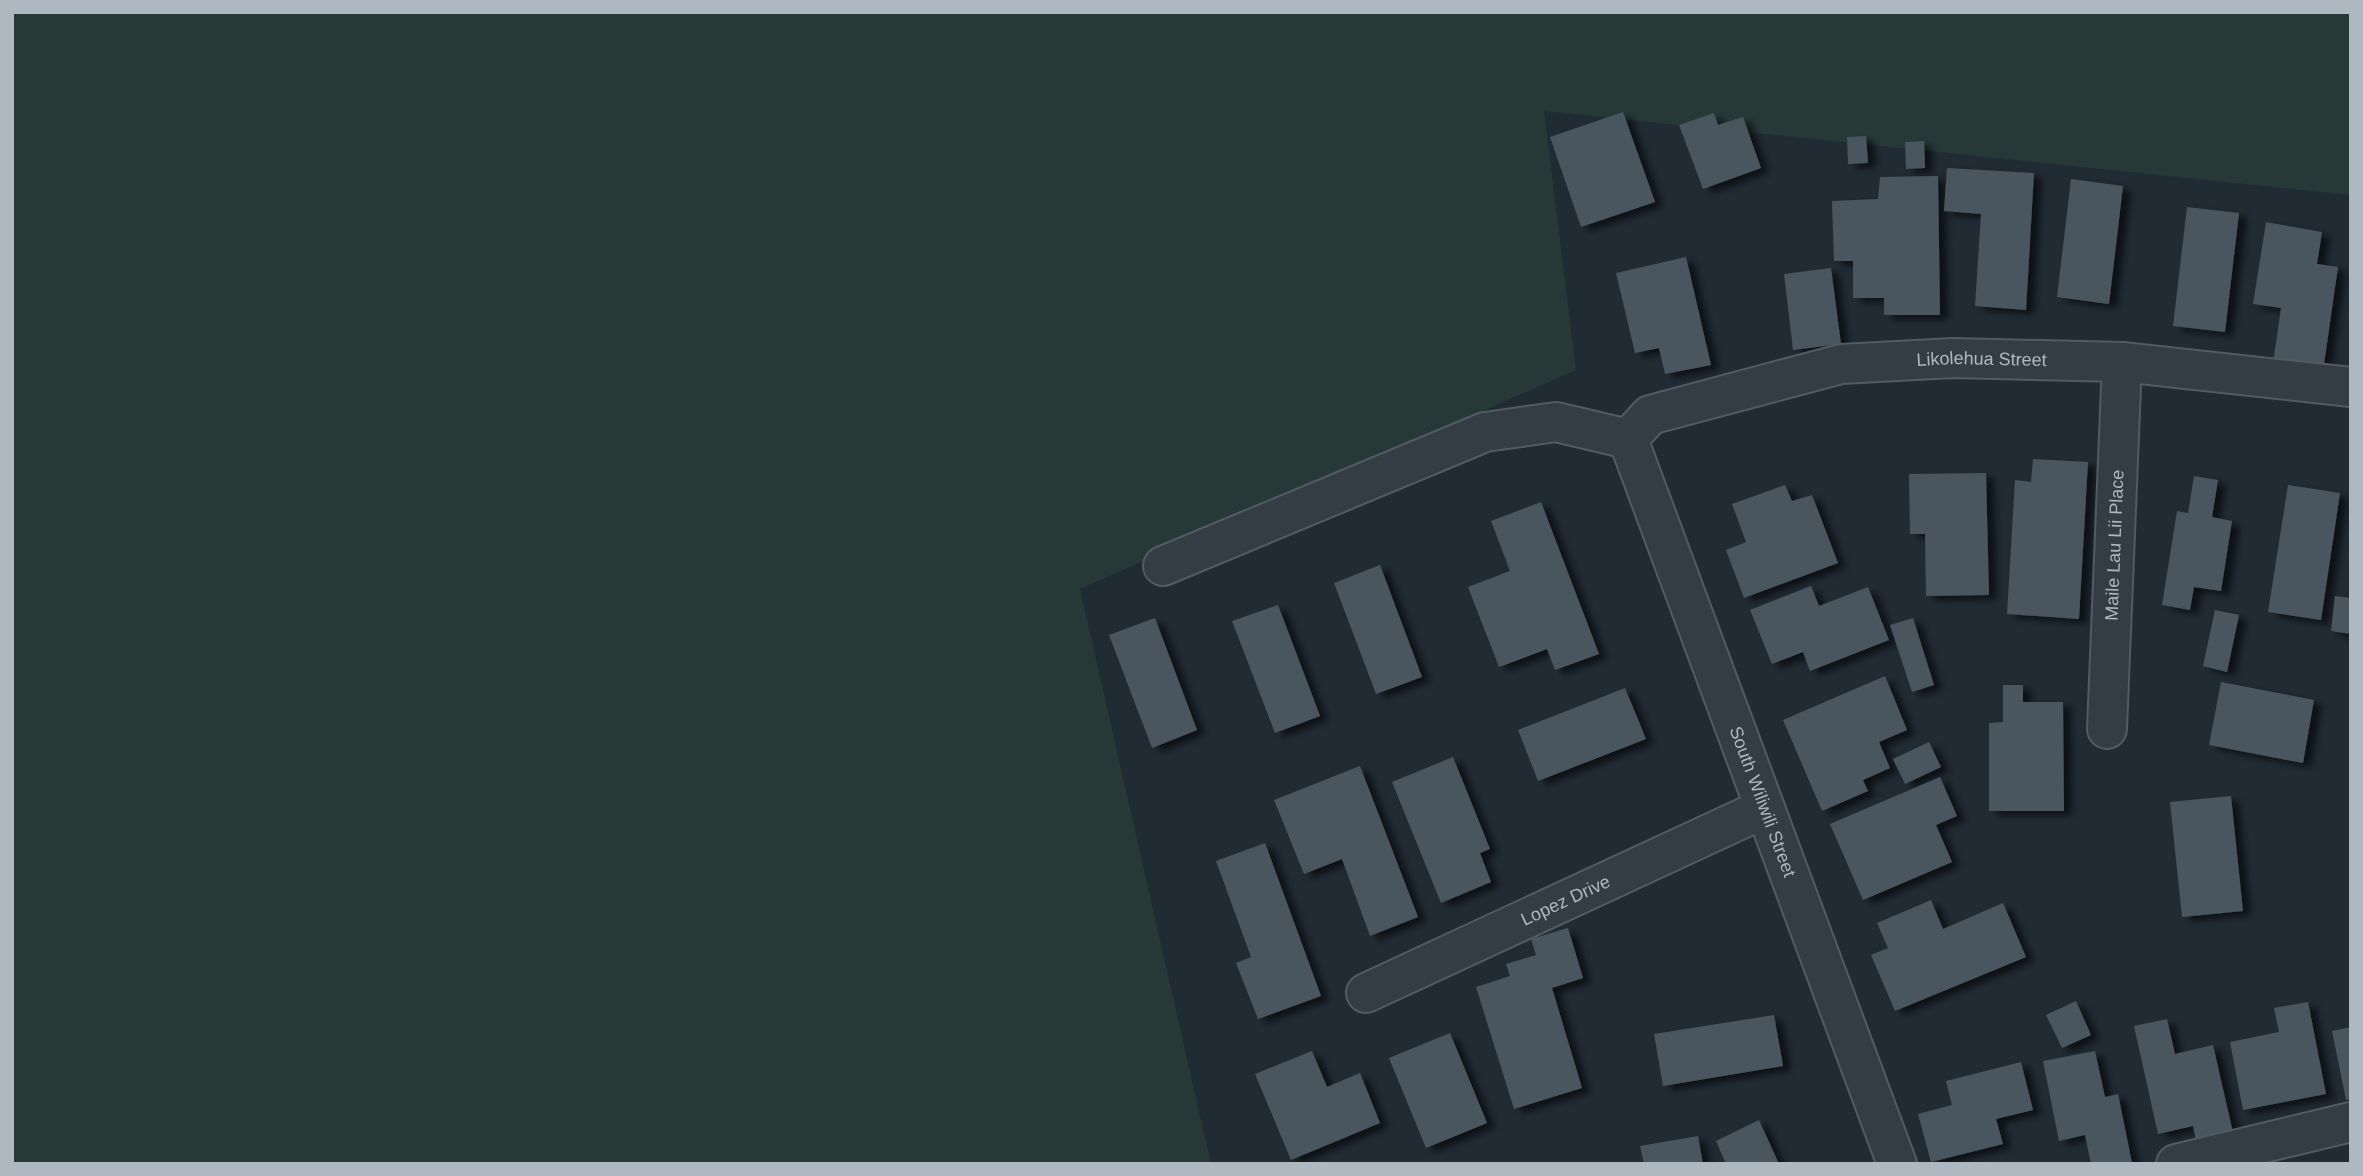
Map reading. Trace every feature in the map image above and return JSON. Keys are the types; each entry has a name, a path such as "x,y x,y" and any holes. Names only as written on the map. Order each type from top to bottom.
{"street":[{"name":"Likolehua Street","path":"1628,439 1650,415 1841,364 1953,358 2122,362 2351,387"},
{"name":"Maile Lau Lii Place","path":"2107,729 2122,362"},
{"path":"1163,566 1485,432 1556,422 1628,439"},
{"name":"South Wiliwili Street","path":"1628,439 1897,1164"},
{"name":"Lopez Drive","path":"1366,993 1765,808"},
{"path":"2176,1164 2351,1122"}],"green space":[{"path":"12,12 2351,12 2351,195 1544,111 1576,370 1080,589 1211,1164 12,1164"}],"building":[{"path":"1623,112 1655,202 1581,227 1550,137"},
{"path":"1714,113 1718,125 1743,117 1761,168 1703,189 1679,125"},
{"path":"1866,136 1868,163 1848,164 1847,137"},
{"path":"1924,141 1925,168 1906,169 1905,142"},
{"path":"1947,168 2034,173 2026,310 1975,306 1981,214 1944,211"},
{"path":"1938,176 1940,315 1884,315 1884,298 1853,298 1853,261 1834,261 1832,201 1878,199 1880,177"},
{"path":"2071,179 2123,186 2109,304 2057,297"},
{"path":"2187,207 2239,213 2225,332 2173,326"},
{"path":"2266,222 2322,232 2317,264 2338,267 2323,371 2273,363 2281,308 2253,304"},
{"path":"1686,257 1711,365 1665,374 1659,348 1635,353 1616,273"},
{"path":"1831,268 1841,344 1793,350 1784,274"},
{"path":"2033,459 2088,462 2079,619 2007,614 2015,480 2031,482"},
{"path":"1986,473 1989,595 1926,596 1925,534 1910,534 1909,474"},
{"path":"2194,476 2218,480 2212,517 2232,521 2221,591 2194,587 2190,610 2162,605 2177,511 2188,513"},
{"path":"1785,485 1792,501 1812,495 1838,563 1744,598 1726,550 1746,542 1732,504"},
{"path":"2288,485 2340,493 2321,620 2268,612"},
{"path":"1541,502 1599,654 1555,670 1547,649 1499,667 1468,587 1510,571 1491,521"},
{"path":"1380,565 1422,677 1376,694 1334,583"},
{"path":"1811,586 1819,606 1868,587 1889,640 1810,671 1803,652 1772,664 1750,610"},
{"path":"2335,596 2351,598 2351,634 2331,631"},
{"path":"1278,605 1320,716 1275,733 1232,621"},
{"path":"2215,610 2239,615 2227,672 2203,666"},
{"path":"1155,618 1197,730 1152,748 1109,635"},
{"path":"1913,618 1934,685 1912,692 1890,625"},
{"path":"1885,676 1907,730 1879,742 1890,768 1863,780 1868,791 1822,811 1783,720"},
{"path":"2221,682 2314,700 2303,763 2209,745"},
{"path":"2003,685 2023,685 2023,702 2063,702 2064,811 1989,811 1989,723 2003,722"},
{"path":"1625,688 1646,739 1538,781 1518,730"},
{"path":"1929,742 1941,767 1905,784 1893,759"},
{"path":"1453,757 1490,849 1480,853 1491,882 1441,903 1392,782"},
{"path":"1360,766 1418,917 1370,936 1342,859 1304,874 1274,800"},
{"path":"1940,777 1957,816 1936,825 1952,862 1863,900 1830,824"},
{"path":"2231,796 2243,911 2182,917 2170,802"},
{"path":"1265,843 1321,996 1258,1019 1236,963 1251,957 1216,861"},
{"path":"1931,900 1943,929 2003,903 2026,957 1895,1011 1871,955 1888,948 1877,923"},
{"path":"1568,928 1583,978 1552,988 1582,1088 1514,1109 1476,987 1510,976 1506,964 1536,955 1531,939"},
{"path":"2076,1001 2091,1035 2062,1048 2046,1015"},
{"path":"2308,1002 2326,1094 2243,1110 2230,1042 2279,1032 2274,1008"},
{"path":"1774,1015 1783,1066 1663,1086 1654,1034"},
{"path":"2167,1019 2175,1054 2213,1045 2234,1137 2197,1145 2193,1126 2158,1134 2134,1026"},
{"path":"2351,1027 2351,1099 2346,1100 2332,1031"},
{"path":"1450,1033 1487,1123 1426,1148 1389,1058"},
{"path":"1312,1051 1327,1087 1360,1073 1380,1123 1291,1160 1255,1074"},
{"path":"2095,1051 2105,1097 2118,1094 2132,1163 2091,1164 2085,1135 2059,1141 2043,1061"},
{"path":"2021,1062 2033,1110 1996,1119 2003,1144 1931,1162 1918,1114 1952,1105 1946,1081"},
{"path":"1759,1120 1779,1164 1726,1164 1716,1141"},
{"path":"1698,1136 1703,1164 1644,1164 1640,1146"}]}
